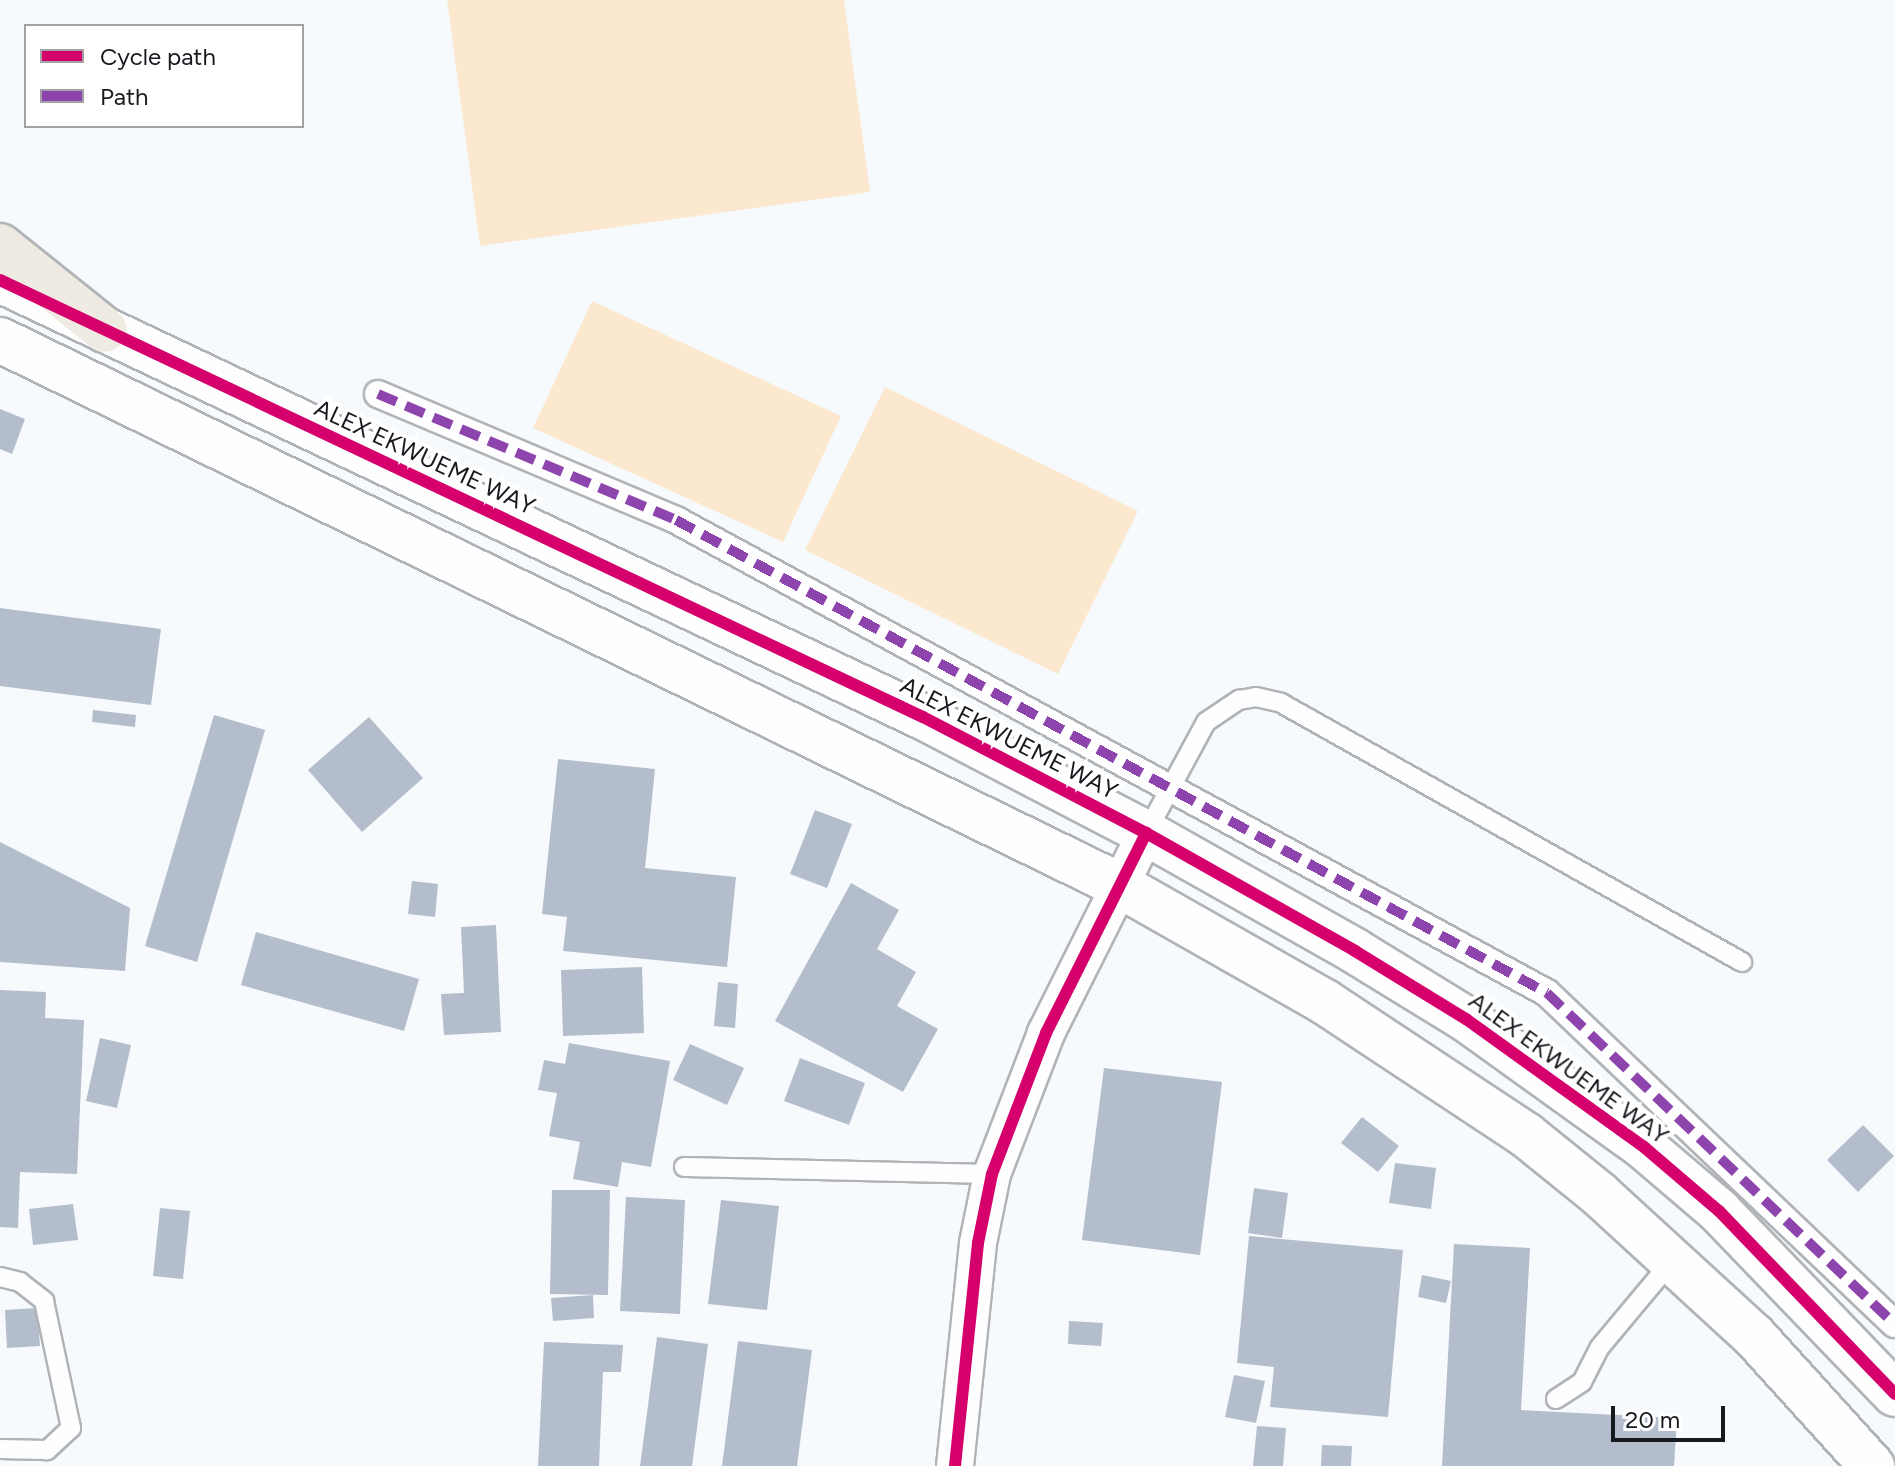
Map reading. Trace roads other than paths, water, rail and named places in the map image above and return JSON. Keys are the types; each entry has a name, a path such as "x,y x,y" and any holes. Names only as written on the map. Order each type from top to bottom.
{"highway":[{"path":"0,246 105,330"}],"street":[{"name":"ALEX EKWUEME WAY","path":"0,280 923,717 1146,833 1466,1019 1644,1147 1719,1211 1895,1394"},
{"path":"0,340 1119,885 1325,1002 1526,1135 1754,1336 1872,1466"},
{"path":"378,394 676,520 1172,785 1547,993 1895,1324"},
{"path":"955,1466 978,1243 992,1174 1012,1109 1046,1033 1146,833"}],"lane":[{"path":"1146,833 1206,722 1220,711 1256,697 1281,703 1742,962"},
{"path":"684,1167 992,1174"},
{"path":"1556,1399 1582,1382 1600,1347 1672,1261"},
{"path":"0,1277 20,1282 44,1301 71,1428 47,1450 5,1454"}]}
